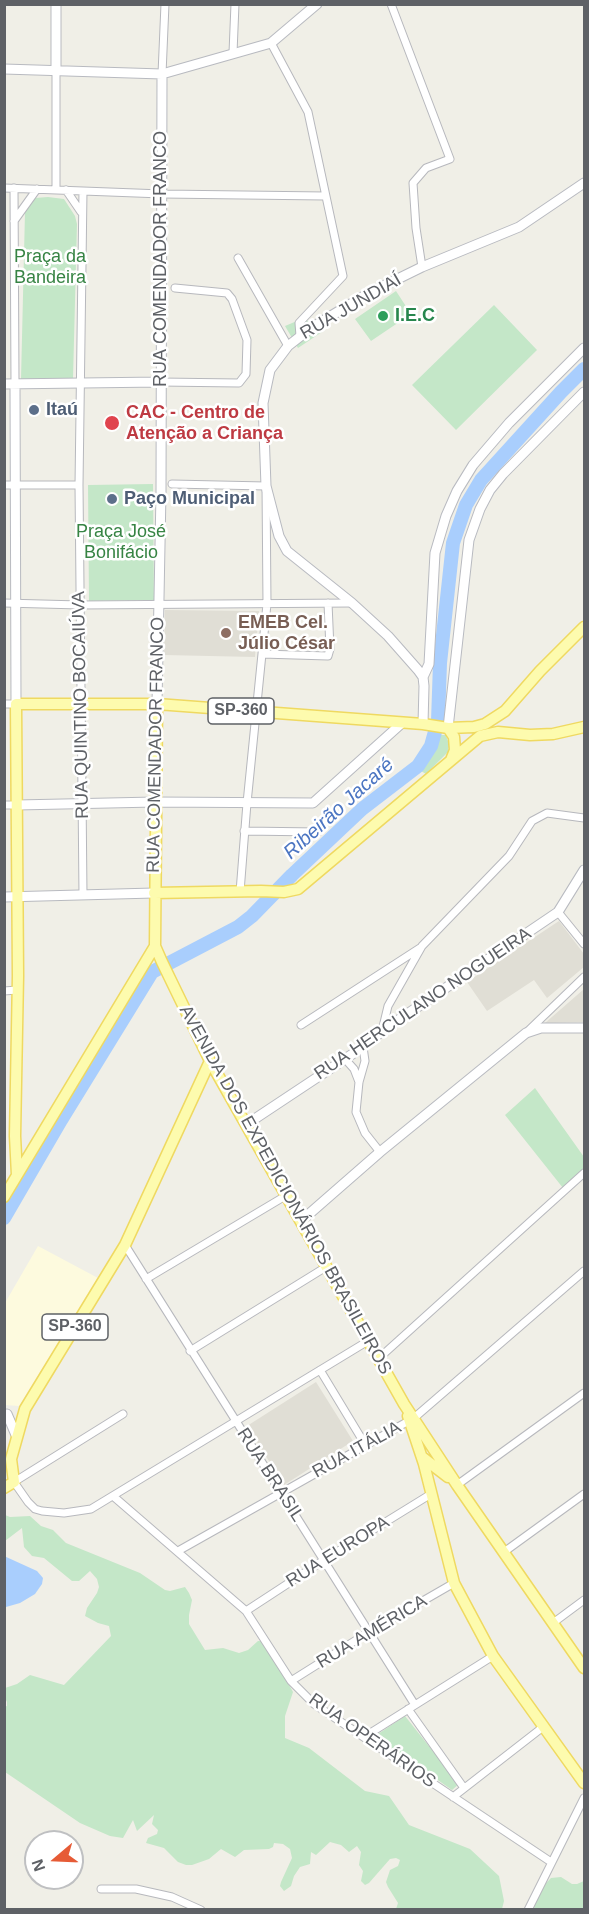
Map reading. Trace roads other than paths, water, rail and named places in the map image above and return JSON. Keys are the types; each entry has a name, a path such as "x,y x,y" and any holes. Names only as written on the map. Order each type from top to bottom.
{"main road":[{"path":"56,4 56,71"},
{"path":"4,69 162,74 271,43 317,4"},
{"name":"RUA COMENDADOR FRANCO","path":"155,946 155,802 161,492 162,74"},
{"name":"RUA JUNDIAÍ","path":"423,677 388,636 352,603 287,551 279,536 266,486 263,403 270,370 288,346 310,328 367,294 422,267 519,227 585,183"},
{"path":"425,725 423,677 429,664 435,553 457,491 473,465 509,423 585,348"},
{"path":"17,1175 15,1136 17,805 15,485 10,384 160,382"},
{"path":"450,761 455,750 454,737 446,728 470,540 480,509 502,474 584,394"},
{"name":"SP-360","path":"16,704 157,704 446,728 474,727 485,724 505,711 540,671 585,627"},
{"path":"505,711 502,719 507,733"},
{"path":"17,805 155,802 313,803 402,723"},
{"path":"4,897 284,892 298,889 480,736 498,732 530,735 553,734 585,727"},
{"name":"RUA HERCULANO NOGUEIRA","path":"247,1124 558,912 585,870"},
{"path":"4,1197 155,946"},
{"name":"AVENIDA DOS EXPEDICIONÁRIOS BRASILEIROS","path":"155,946 210,1061 412,1420"},
{"path":"301,1221 380,1152 526,1033 542,1028 585,1028"},
{"name":"SP-360","path":"9,1485 16,1435 25,1409 125,1245 210,1061"},
{"path":"15,1136 26,1140 39,1137"},
{"path":"16,1435 6,1414 25,1409"},
{"path":"412,1420 585,1668"},
{"path":"412,1420 454,1583 493,1656 585,1783"},
{"path":"422,1457 434,1453 438,1455"},
{"path":"422,1457 456,1485"}],"street":[{"name":"RUA COMENDADOR FRANCO","path":"162,74 165,4"},
{"path":"233,53 235,4"},
{"path":"391,4 450,159 426,168 413,183 416,228 422,267"},
{"path":"271,43 308,112 343,276 299,322 300,336"},
{"path":"56,71 56,189"},
{"path":"4,188 162,194 325,196"},
{"path":"10,384 14,188"},
{"path":"14,221 37,189"},
{"path":"66,190 83,216"},
{"name":"RUA QUINTINO BOCAIÚVA","path":"83,191 79,383 83,895"},
{"path":"238,258 288,346"},
{"path":"160,382 239,383 246,374 247,340 232,299 227,294 175,288"},
{"path":"4,485 79,484"},
{"path":"172,484 266,486 267,604 240,892"},
{"path":"4,603 80,605 352,603"},
{"path":"262,654 328,656 330,649 328,603"},
{"path":"4,704 16,704"},
{"path":"4,805 17,805"},
{"path":"301,1025 422,946 509,856 532,821 547,813 585,818"},
{"path":"244,831 318,832"},
{"path":"558,912 585,944"},
{"path":"382,1031 387,1006 422,946"},
{"path":"526,1033 585,977"},
{"path":"4,991 17,990"},
{"path":"363,1047 365,1061 359,1082 356,1112 365,1133 380,1152"},
{"path":"345,1059 354,1069 359,1082"},
{"path":"378,1359 585,1173"},
{"path":"146,1279 287,1195"},
{"name":"RUA BRASIL","path":"125,1245 190,1351 282,1491 369,1632 411,1707 464,1788"},
{"path":"190,1351 326,1267"},
{"name":"RUA ITÁLIA","path":"178,1551 412,1420 585,1271"},
{"path":"123,1414 9,1485 35,1509 79,1512 91,1509 368,1341"},
{"path":"320,1370 366,1446"},
{"path":"456,1485 585,1393"},
{"name":"RUA EUROPA","path":"246,1611 431,1494"},
{"path":"504,1552 585,1494"},
{"name":"RUA OPERÁRIOS","path":"113,1496 246,1611 291,1681 314,1704 551,1862"},
{"name":"RUA AMÉRICA","path":"291,1681 369,1632 454,1583"},
{"path":"553,1623 585,1600"},
{"path":"364,1737 493,1656"},
{"path":"453,1797 543,1727"},
{"path":"528,1910 585,1798"},
{"path":"101,1889 136,1889 172,1897 201,1910"}],"water":[{"path":"4,1556 37,1571 43,1578 35,1594 20,1603 6,1607 4,1607"}],"waterway":[{"name":"Ribeirão Jacaré","path":"4,1218 152,972 238,927 362,809 418,766 431,746 438,721 440,663 453,543 466,505 481,480 584,369"}],"place":[{"name":"I.E.C","path":"383,316"},
{"name":"Itaú","path":"34,410"},
{"name":"CAC - Centro de Atenção a Criança","path":"112,423"},
{"name":"Paço Municipal","path":"112,499"},
{"name":"EMEB Cel. Júlio César","path":"226,633"}],"park label":[{"name":"Praça da Bandeira","path":"50,267"},
{"name":"Praça José Bonifácio","path":"121,542"}]}
